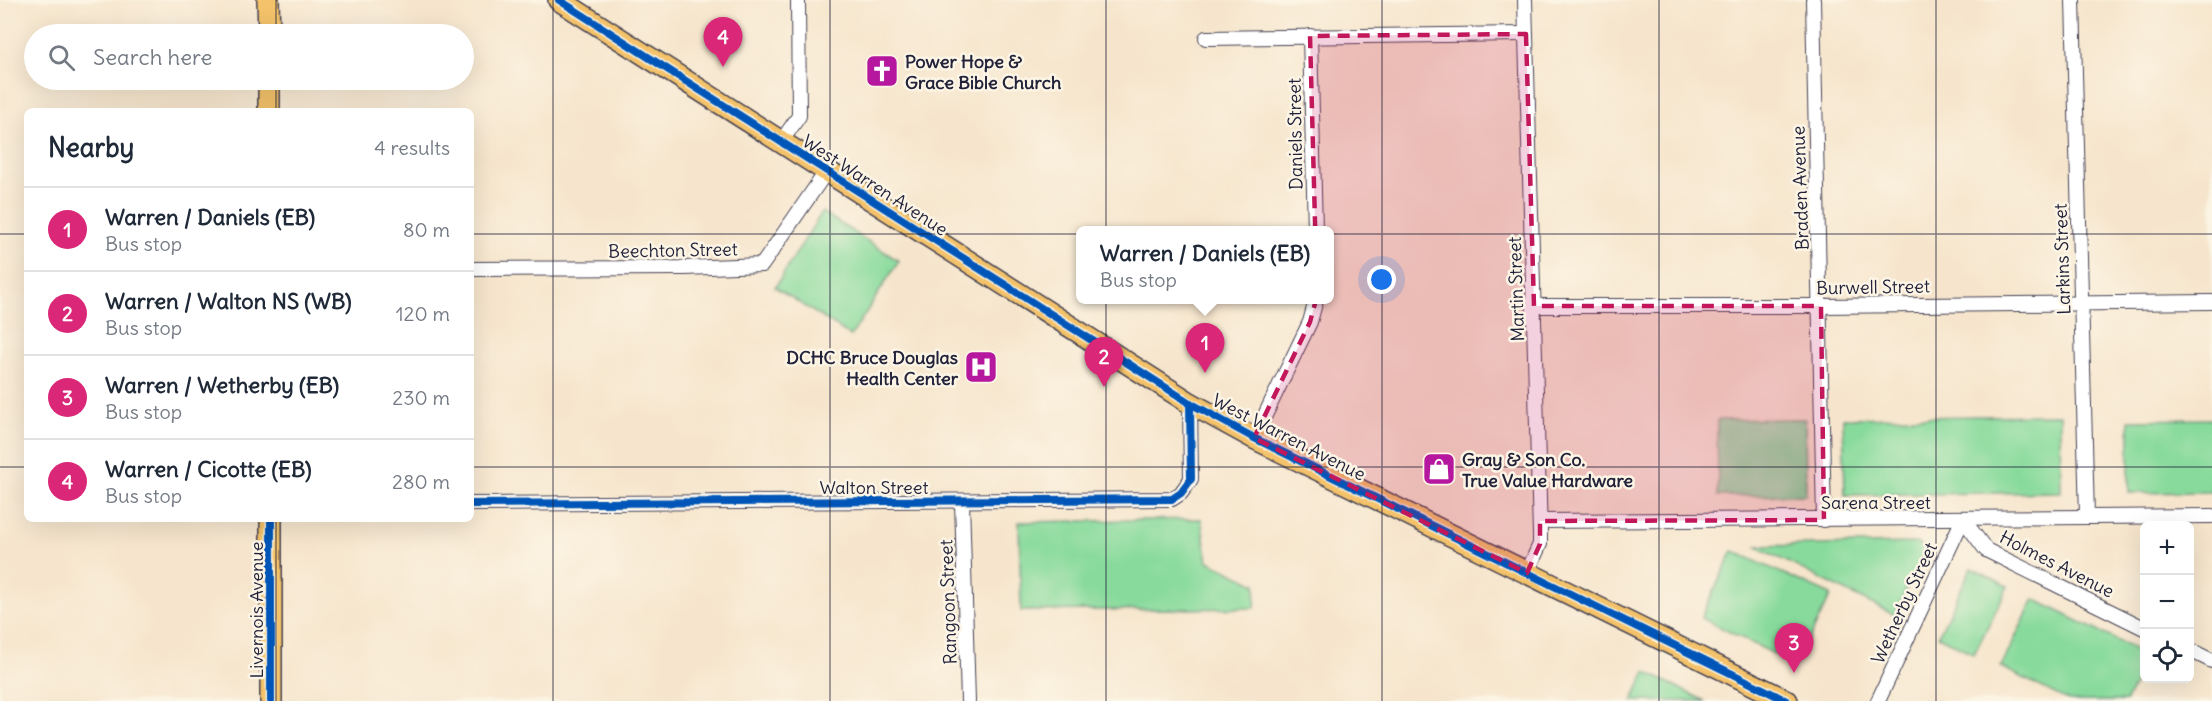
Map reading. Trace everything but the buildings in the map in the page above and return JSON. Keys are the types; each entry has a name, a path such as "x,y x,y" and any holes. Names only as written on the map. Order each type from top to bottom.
{"main road":[{"path":"268,0 269,24"},
{"name":"West Warren Avenue","path":"559,0 1190,403 1254,438 1787,701"},
{"path":"269,90 269,108"},
{"name":"Livernois Avenue","path":"271,522 271,701"}],"street":[{"path":"781,142 799,116 798,0"},
{"name":"Martin Street","path":"1525,0 1540,521 1540,544 1527,573"},
{"name":"Braden Avenue","path":"1813,0 1824,520"},
{"name":"Larkins Street","path":"2073,0 2087,516"},
{"path":"1206,38 1526,34"},
{"name":"Daniels Street","path":"1310,36 1315,226"},
{"name":"Beechton Street","path":"474,269 762,265 826,172"},
{"name":"Burwell Street","path":"1534,306 2212,302"},
{"path":"1254,438 1310,322 1316,304"},
{"name":"Walton Street","path":"474,504 1172,499 1181,494 1191,478 1190,403"},
{"name":"Rangoon Street","path":"962,501 968,701"},
{"name":"Sarena Street","path":"1540,521 2212,516"},
{"name":"Holmes Avenue","path":"1963,519 1986,550 2140,626"},
{"name":"Wetherby Street","path":"1878,701 1963,519"},
{"path":"2194,652 2212,661"}],"highlighted area":[{"path":"1526,34 1534,306 1821,306 1824,520 1540,521 1540,544 1527,573 1254,438 1310,322 1317,296 1310,36"}],"green space":[{"path":"822,212 899,261 851,336 775,287"},
{"path":"2060,415 2061,492 1845,495 1843,418"},
{"path":"1805,419 1806,495 1718,496 1717,420"},
{"path":"2212,419 2212,492 2129,493 2129,420"},
{"path":"1201,519 1208,561 1256,584 1255,608 1021,611 1019,522"},
{"path":"1916,543 1927,548 1894,615 1755,546"},
{"path":"1733,551 1831,595 1796,665 1701,618"},
{"path":"1971,568 2008,586 1974,654 1938,636"},
{"path":"2034,599 2140,652 2140,672 2126,701 2069,701 2001,667"},
{"path":"1646,672 1705,701 1632,701"}],"cycle path":[{"path":"559,0 1190,403 1254,438 1787,701"},
{"path":"474,504 1172,499 1181,493 1191,479 1190,403"},
{"path":"271,522 271,701"}],"place":[{"name":"Warren / Cicotte (EB)","path":"723,67"},
{"name":"Power Hope & Grace Bible Church","path":"882,71"},
{"name":"DCHC Bruce Douglas Health Center","path":"981,367"},
{"name":"Warren / Daniels (EB)","path":"1205,373"},
{"name":"Warren / Walton NS (WB)","path":"1104,387"},
{"name":"Gray & Son Co. True Value Hardware","path":"1439,469"},
{"name":"Warren / Wetherby (EB)","path":"1794,673"}]}
